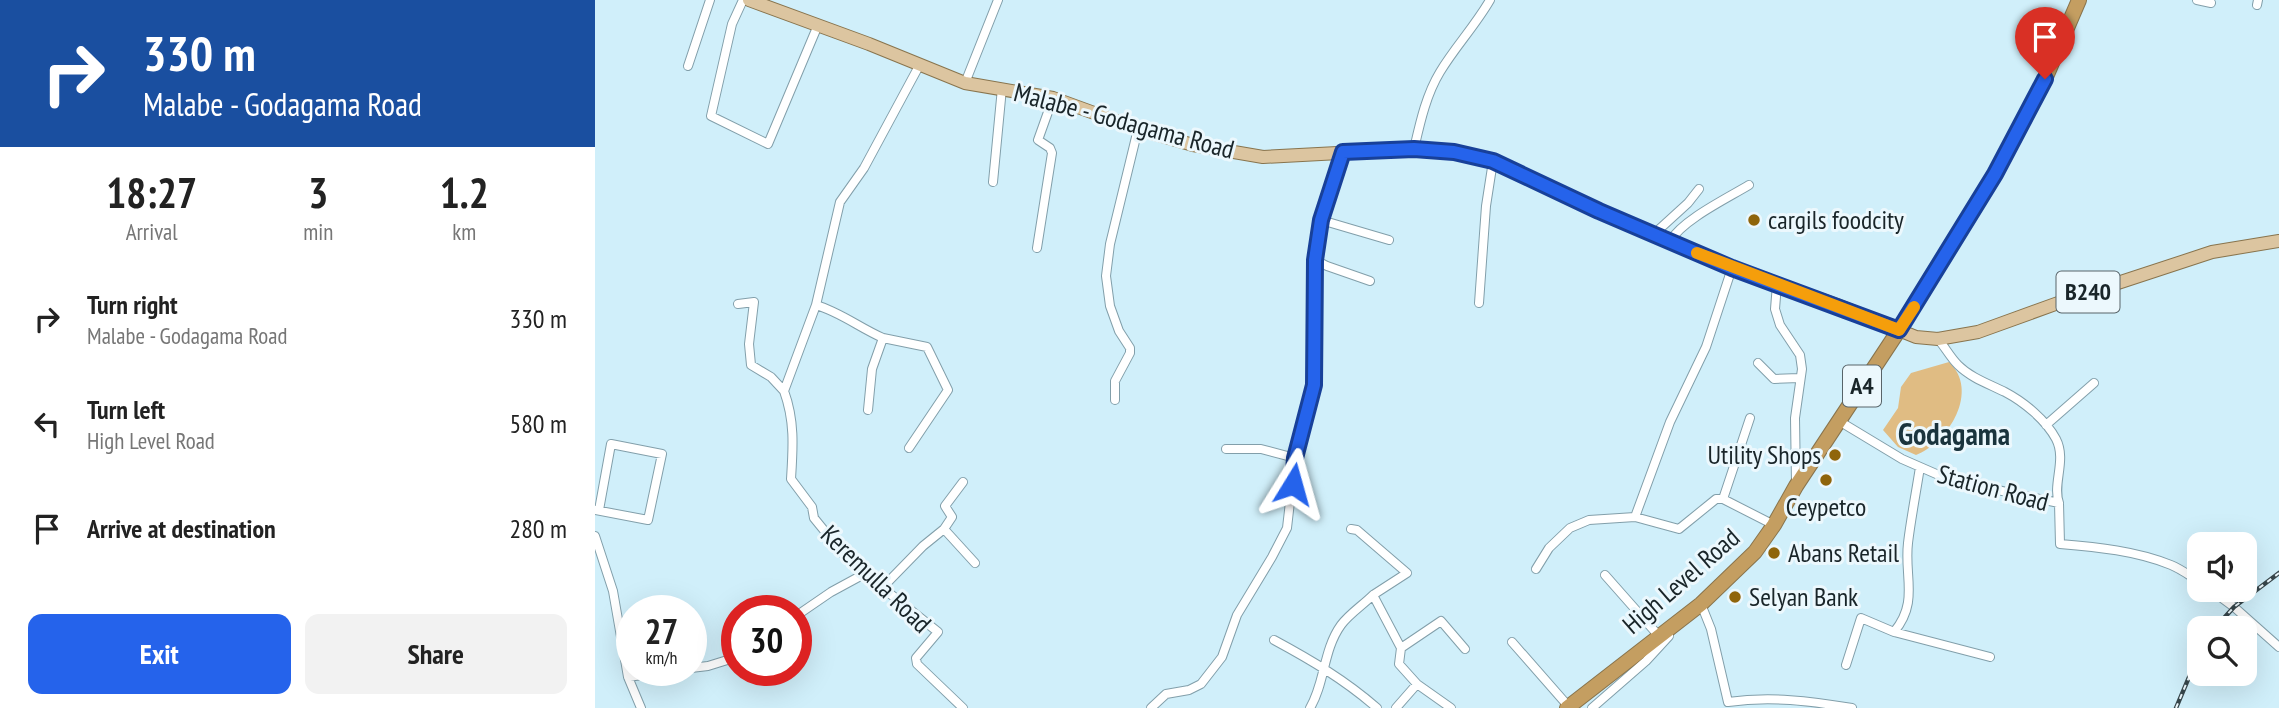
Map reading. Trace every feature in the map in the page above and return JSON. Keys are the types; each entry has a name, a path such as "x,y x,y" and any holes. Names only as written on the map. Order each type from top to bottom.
{"highway":[{"name":"High Level Road","path":"1568,707 1697,607 1741,568 1774,525 1796,486 1899,330 1995,174 2045,79 2079,0"}],"main road":[{"name":"Malabe - Godagama Road","path":"749,0 965,83 1053,97 1138,129 1193,145 1263,156 1414,149 1454,152 1493,161 1599,211 1732,268 1899,330"},
{"name":"B240","path":"1899,330 1916,337 1938,339 1978,332 2213,251 2279,241"}],"street":[{"path":"688,66 711,0"},
{"path":"743,0 732,24 711,116 768,144 818,26"},
{"path":"965,83 998,0"},
{"path":"1414,149 1423,110 1439,73 1490,0"},
{"path":"2197,0 2211,4"},
{"path":"784,391 816,305 840,202 864,168 919,66"},
{"path":"993,182 1002,88"},
{"path":"1037,248 1052,153 1050,148 1038,140 1053,97"},
{"path":"1115,400 1115,381 1129,348 1119,331 1110,306 1106,276 1138,129"},
{"path":"1151,708 1166,694 1189,690 1201,684 1222,657 1237,614 1287,528 1295,458 1314,385 1315,260 1321,220 1343,152"},
{"path":"1479,303 1486,206 1493,161"},
{"path":"1670,242 1674,234 1749,185"},
{"path":"1654,234 1688,203 1699,189"},
{"path":"1321,220 1389,240"},
{"path":"1315,260 1327,267 1370,281"},
{"path":"1635,517 1670,422 1706,347 1732,268"},
{"path":"1777,284 1775,309 1780,325 1800,355 1802,369 1795,418 1796,486"},
{"name":"Keremulla Road","path":"738,304 754,303 749,344 751,365 771,377 784,391 791,411 791,479 811,507 814,519 849,561 938,632 916,658 917,664 963,708"},
{"path":"816,305 832,309 860,328 883,338 927,347 948,390 909,448"},
{"path":"867,410 872,369 883,338"},
{"path":"1938,339 1958,365 1980,381 2008,394 2041,418 2057,441 2061,467 2057,498 2059,503"},
{"path":"1758,363 1774,379 1799,378"},
{"path":"2046,425 2094,383"},
{"path":"1723,499 1750,418"},
{"name":"Station Road","path":"1839,421 1902,459 1950,480 2059,503 2060,544 2091,546 2137,555 2171,565 2187,574"},
{"path":"611,444 662,454 648,520 597,510 611,444"},
{"path":"1226,449 1261,449 1295,458"},
{"path":"1894,632 1905,620 1909,604 1907,546 1920,467"},
{"path":"883,587 923,546 944,529 952,517 945,506 963,482"},
{"path":"1537,569 1549,548 1570,528 1589,520 1635,517 1679,529 1716,499 1723,499 1774,525"},
{"path":"944,529 975,563"},
{"path":"1310,708 1329,650 1341,625 1373,595 1407,573 1357,530 1351,529"},
{"path":"595,537 616,608"},
{"path":"812,605 866,573"},
{"path":"1605,575 1658,635"},
{"path":"1373,595 1401,648 1399,664 1417,684 1451,708"},
{"path":"2227,602 2279,647"},
{"path":"1592,708 1646,661 1697,607 1711,629 1728,702 1756,698 1805,700 1852,708"},
{"path":"1846,665 1861,618 1894,632 1990,657"},
{"path":"1401,648 1441,621 1465,649"},
{"path":"1274,640 1351,685 1377,708"},
{"path":"1512,642 1568,707"},
{"path":"1395,708 1417,684"},
{"path":"632,686 641,708"}],"shaded area":[{"path":"1949,362 1958,374 1962,387 1957,414 1949,428 1928,448 1916,455 1898,447 1883,430 1898,408 1901,387 1911,373"}],"railway":[{"path":"2226,616 2279,573"},
{"path":"2176,708 2187,682"}],"slow traffic":[{"path":"1697,253 1899,330 1914,307"}],"place":[{"name":"cargils foodcity","path":"1754,220"},
{"name":"Utility Shops","path":"1835,455"},
{"name":"Ceypetco","path":"1826,480"},
{"name":"Abans Retail","path":"1774,553"},
{"name":"Selyan Bank","path":"1735,597"}],"district":[{"name":"Godagama","path":"1954,435"}],"route":[{"path":"1293,484 1295,458 1314,385 1315,260 1321,220 1343,152 1414,149 1454,152 1493,161 1599,211 1732,268 1899,330 1995,174 2045,79"}]}
